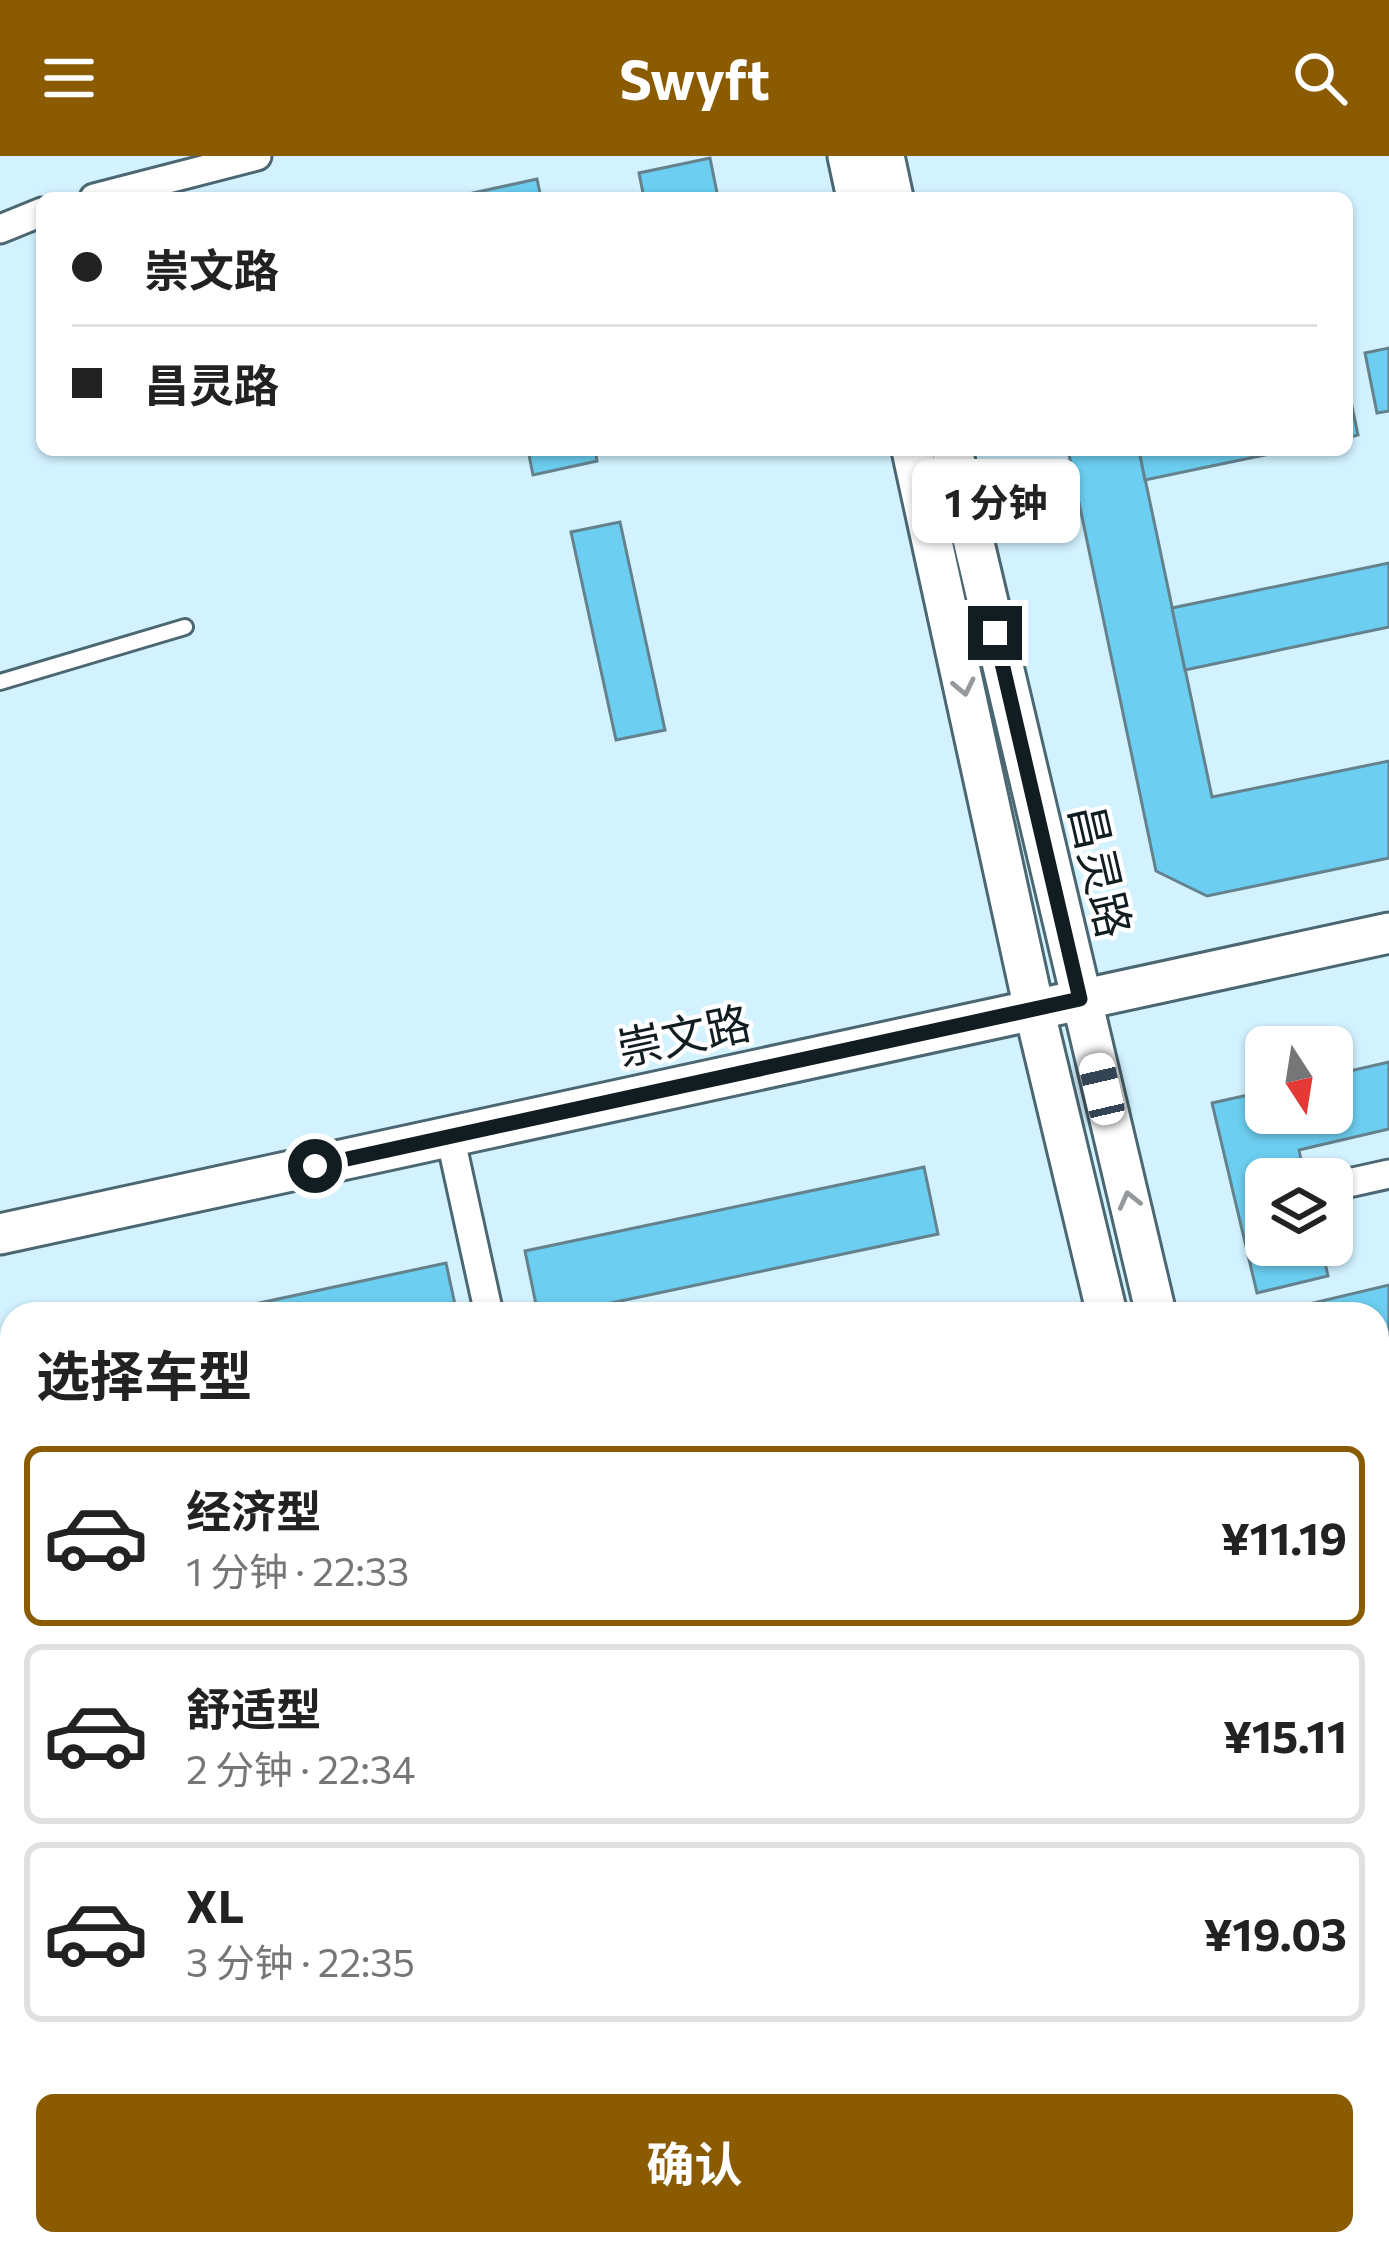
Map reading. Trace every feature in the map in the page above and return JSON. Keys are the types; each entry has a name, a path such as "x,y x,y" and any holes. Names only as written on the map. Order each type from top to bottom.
{"main road":[{"path":"848,156 856,192"},
{"path":"884,156 892,192"},
{"name":"昌灵路","path":"913,456 1034,1009 1104,1302"},
{"name":"昌灵路","path":"953,456 1153,1302"},
{"name":"崇文路","path":"0,1234 1389,932"}],"street":[{"path":"117,192 256,156"},
{"path":"0,229 36,214"},
{"path":"450,1136 486,1302"},
{"path":"1353,1182 1389,1174"}],"lane":[{"path":"0,682 185,627"}],"building":[{"path":"710,158 717,192 643,192 639,173"},
{"path":"537,179 540,192 478,192"},
{"path":"1389,348 1389,411 1377,413 1365,353"},
{"path":"529,456 596,456 597,461 533,475"},
{"path":"1069,456 1140,456 1212,797 1389,761 1389,858 1207,896 1156,871"},
{"path":"1140,456 1259,456 1145,480"},
{"path":"620,522 665,730 616,740 571,532"},
{"path":"1389,563 1389,627 1185,670 1172,608"},
{"path":"1389,1062 1389,1129 1299,1150 1301,1158 1245,1158 1245,1242 1212,1103 1245,1096 1245,1134 1353,1134 1353,1070"},
{"path":"924,1167 938,1234 616,1302 536,1302 525,1251"},
{"path":"446,1263 454,1302 264,1302"},
{"path":"1251,1266 1326,1266 1328,1276 1257,1293"},
{"path":"1389,1285 1389,1302 1317,1302"}],"route":[{"path":"315,1166 1080,999 995,633"}]}
